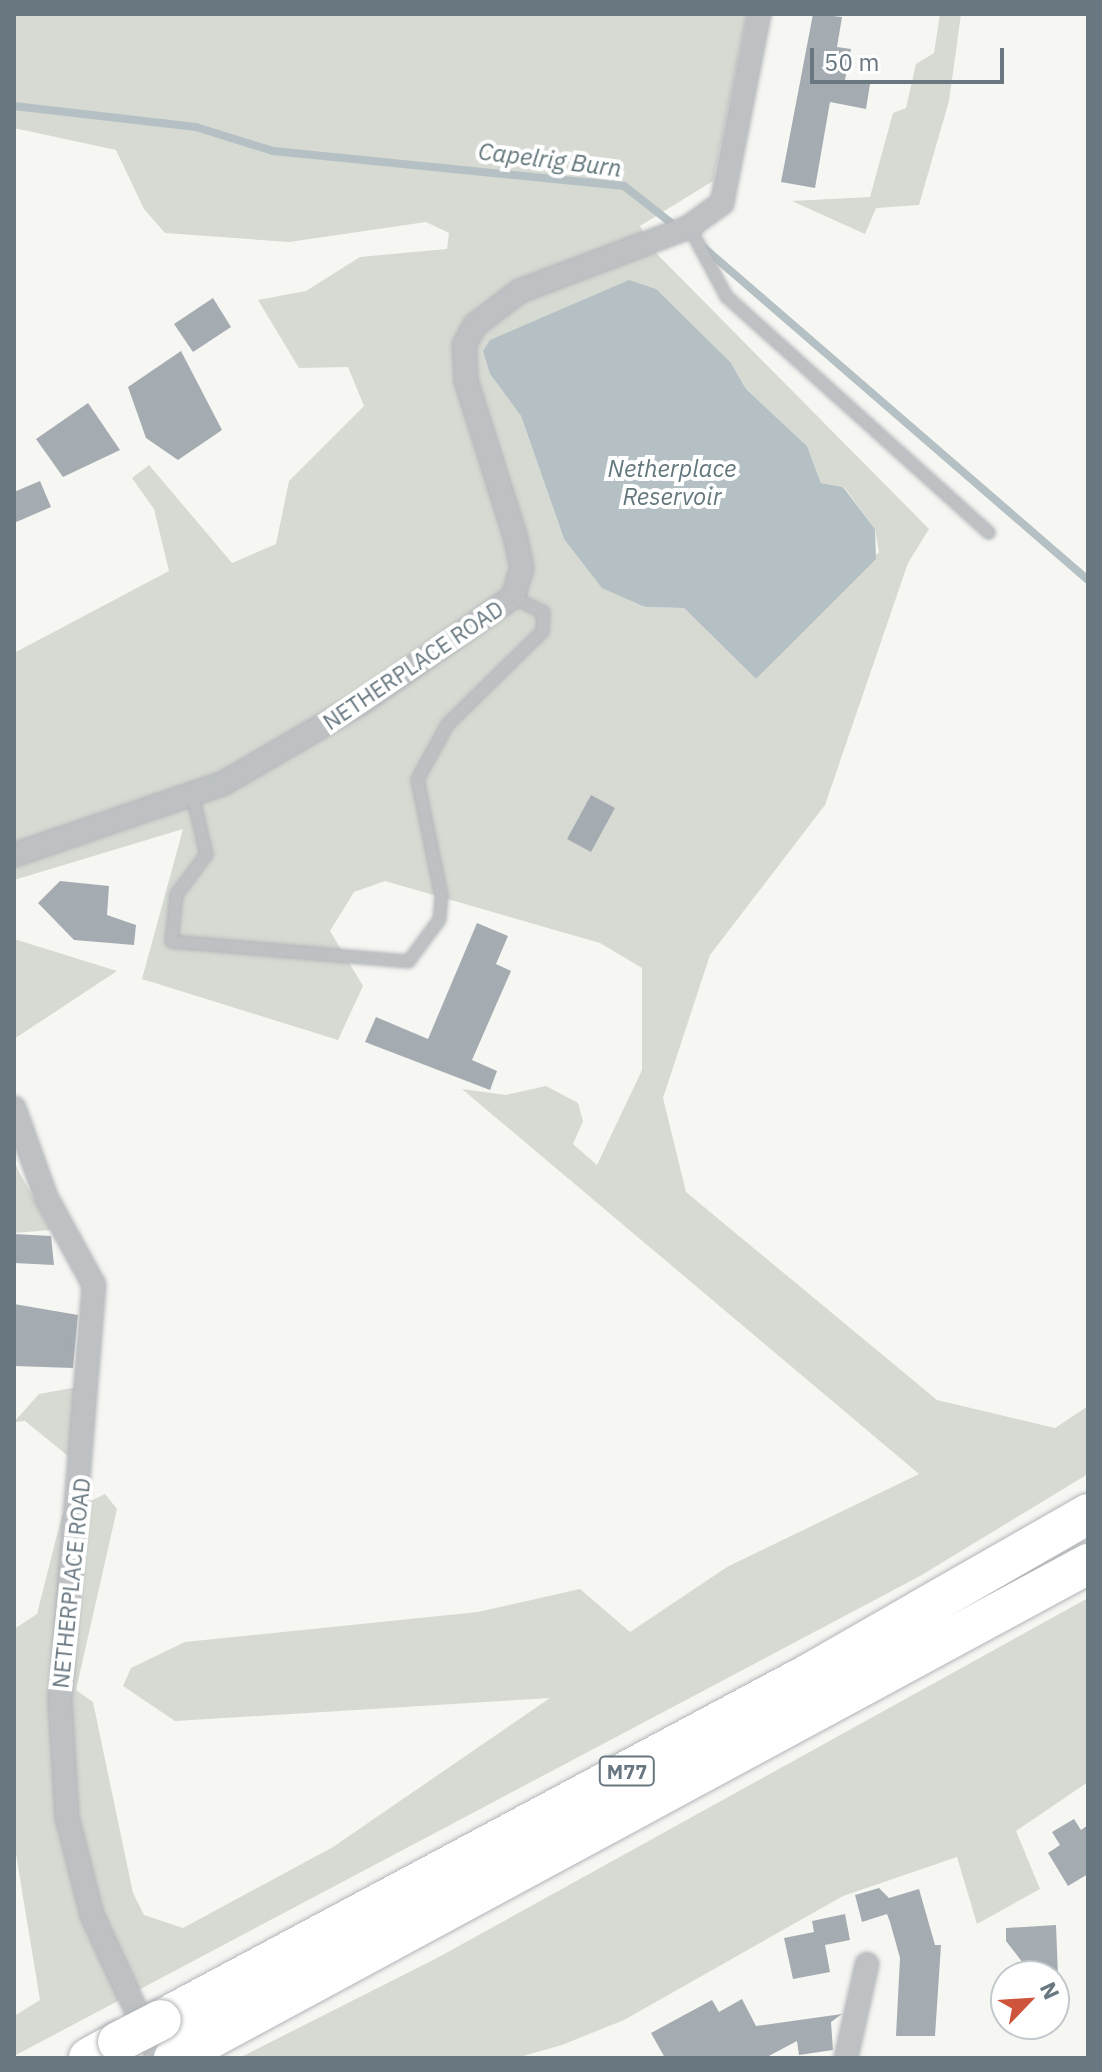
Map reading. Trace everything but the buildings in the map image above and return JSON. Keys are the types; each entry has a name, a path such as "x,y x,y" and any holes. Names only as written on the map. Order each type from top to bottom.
{"highway":[{"name":"M77","path":"168,2048 1088,1514"},
{"name":"M77","path":"103,2050 168,2048 1088,1564"}],"street":[{"name":"NETHERPLACE ROAD","path":"14,855 192,794 363,702 513,597 522,568 516,539 466,380 464,345 475,325 520,291 689,227 722,203 759,14"},
{"name":"NETHERPLACE ROAD","path":"14,1108 46,1197 94,1285 60,1700 67,1817 92,1915 168,2048"},
{"path":"846,2058 867,1964"}],"lane":[{"path":"689,227 726,296 988,532"},
{"path":"192,794 206,854 176,894 171,941 408,961 439,919 441,896 417,779 447,724 542,631 543,612 513,597"}],"shaded area":[{"path":"14,14 747,14 713,181 640,226 656,253 929,529 908,563 825,805 710,955 663,1098 686,1192 937,1400 1055,1428 1088,1406 1088,1474 920,1576 14,2056 14,2016 40,2000 14,1842 14,1629 37,1614 62,1515 105,1494 117,1509 76,1690 93,1702 133,1893 144,1915 183,1928 333,1847 550,1698 175,1721 123,1686 131,1668 185,1642 478,1612 580,1589 630,1632 727,1567 919,1474 462,1089 506,1095 546,1086 578,1103 583,1121 573,1144 597,1165 642,1070 642,968 600,943 385,881 354,892 330,931 363,986 338,1040 142,979 183,829 14,880 14,653 169,571 154,509 132,478 149,465 232,563 276,544 289,481 364,406 348,367 299,368 258,300 306,291 360,257 447,249 449,233 426,222 289,242 165,233 144,209 116,150 14,128","holes":["731,363 746,389 807,446 821,483 844,487 875,529 879,552 756,679 684,608 644,607 564,539 521,416 490,374"]},
{"path":"940,14 961,14 949,101 919,205 876,208 865,234 792,201 870,197 893,113 906,108 916,64 934,53"},
{"path":"14,939 117,971 14,1039"},
{"path":"14,1160 19,1172 51,1230 14,1233"},
{"path":"78,1387 68,1456 25,1421 14,1422 39,1394"},
{"path":"1088,1598 1088,1782 1016,1831 1040,1889 977,1924 957,1857 843,1896 624,2020 562,2045 516,2058 239,2058 437,1958"}],"water":[{"name":"Netherplace Reservoir","path":"629,280 656,289 731,363 746,389 807,446 821,483 843,487 875,529 876,559 756,679 684,608 645,607 602,588 564,539 521,416 490,374 483,351 490,340"}],"waterway":[{"name":"Capelrig Burn","path":"14,106 196,127 273,151 624,186 679,229"},
{"name":"Capelrig Burn","path":"703,247 1088,580"}]}
